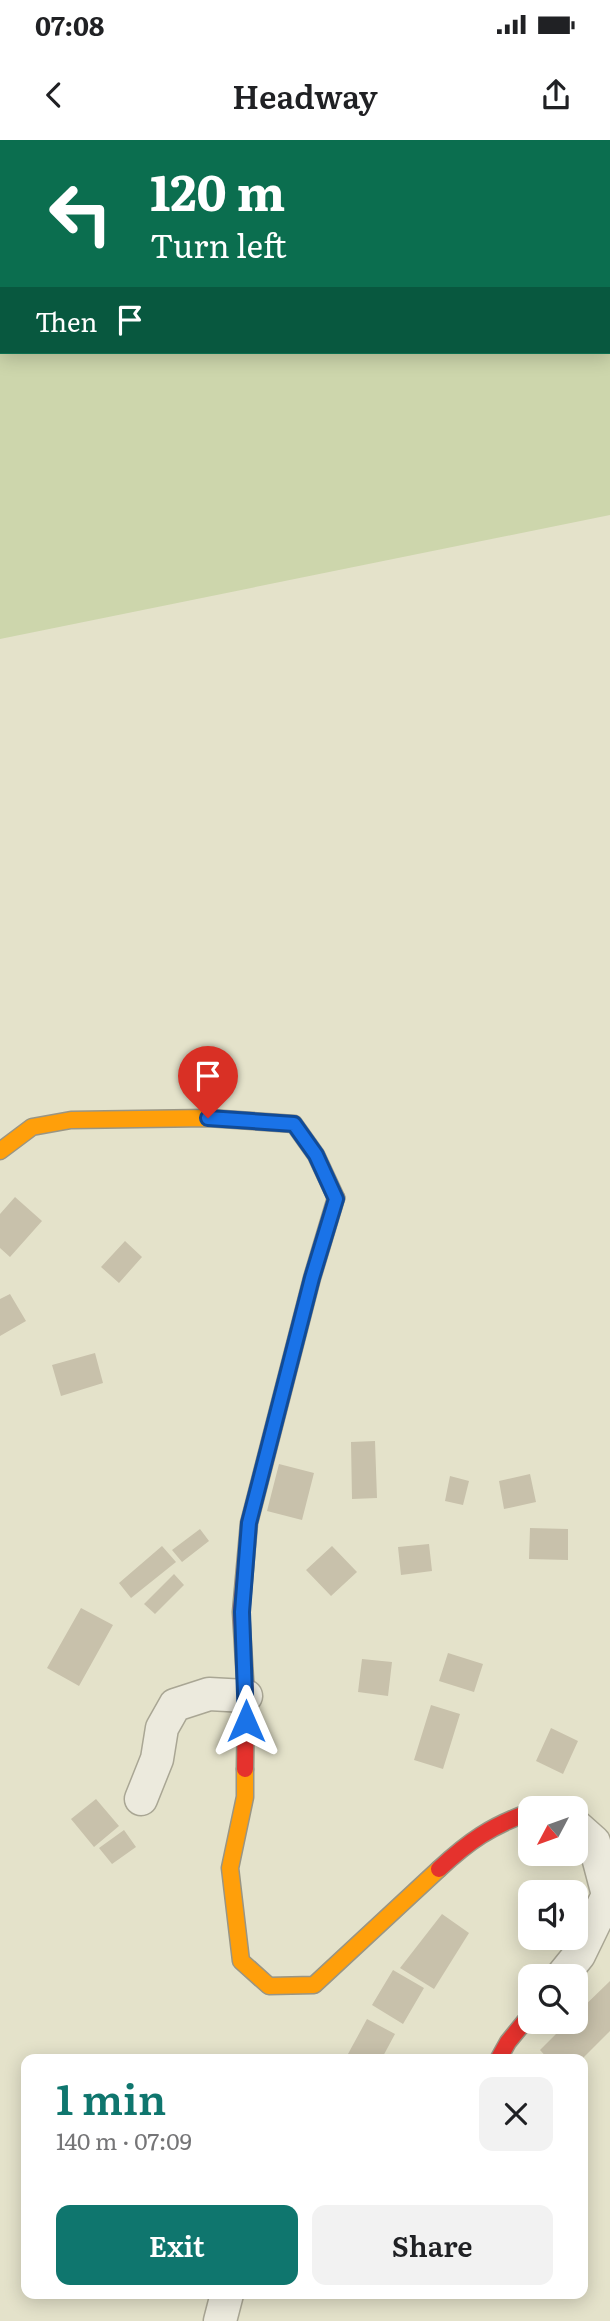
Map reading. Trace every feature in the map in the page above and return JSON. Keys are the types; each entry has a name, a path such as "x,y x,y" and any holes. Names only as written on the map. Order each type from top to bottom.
{"street":[{"path":"0,1151 32,1127 71,1119 208,1118 294,1124 316,1155 336,1199 312,1278 249,1523 242,1612 246,1696 245,1797 230,1868 241,1961 269,1986 314,1985 459,1850 498,1824 518,1816"},
{"path":"141,1800 157,1759 162,1728 175,1705 209,1694 246,1696"},
{"path":"572,1964 579,1955 608,1895 594,1842 588,1837"},
{"path":"501,2054 518,2030"},
{"path":"220,2321 226,2299"}],"green space":[{"path":"0,354 610,354 610,515 0,639"}],"building":[{"path":"15,1197 42,1221 10,1257 0,1248 0,1214"},
{"path":"125,1241 142,1257 119,1283 101,1267"},
{"path":"10,1294 26,1321 0,1336 0,1299"},
{"path":"95,1353 103,1383 61,1396 52,1365"},
{"path":"375,1441 377,1498 352,1499 351,1442"},
{"path":"279,1464 314,1473 302,1520 267,1511"},
{"path":"530,1474 536,1502 504,1509 499,1481"},
{"path":"450,1476 469,1481 463,1505 445,1501"},
{"path":"530,1528 568,1529 568,1560 529,1559"},
{"path":"200,1529 209,1541 182,1562 172,1550"},
{"path":"429,1544 432,1571 401,1575 398,1547"},
{"path":"162,1546 176,1562 131,1598 119,1583"},
{"path":"332,1546 357,1572 331,1596 306,1570"},
{"path":"174,1574 184,1585 155,1614 144,1604"},
{"path":"81,1608 113,1625 79,1686 47,1668"},
{"path":"448,1653 483,1664 474,1692 439,1681"},
{"path":"362,1659 392,1662 388,1696 358,1692"},
{"path":"431,1705 460,1714 443,1769 414,1760"},
{"path":"551,1728 578,1741 563,1774 536,1761"},
{"path":"96,1799 119,1826 94,1847 71,1819"},
{"path":"124,1830 136,1847 112,1864 99,1848"},
{"path":"442,1914 469,1933 434,1989 400,1968"},
{"path":"393,1970 424,1988 403,2024 372,2005"},
{"path":"610,1981 610,2031 587,2054 544,2054 540,2050 556,2034 588,2034 588,2002"},
{"path":"367,2019 395,2034 384,2054 348,2054"}],"traffic: slow":[{"path":"0,1151 32,1127 71,1120 208,1118 294,1124 316,1155 336,1198"},
{"path":"245,1769 245,1797 230,1868 241,1961 269,1986 314,1985 439,1869"}],"traffic: jam":[{"path":"245,1769 246,1696 241,1612 249,1523 312,1278 336,1198"},
{"path":"439,1869 481,1835 518,1817"},
{"path":"501,2054 518,2030"}],"route":[{"path":"208,1118 294,1124 316,1155 336,1199 312,1278 249,1523 242,1612 246,1721"}]}
